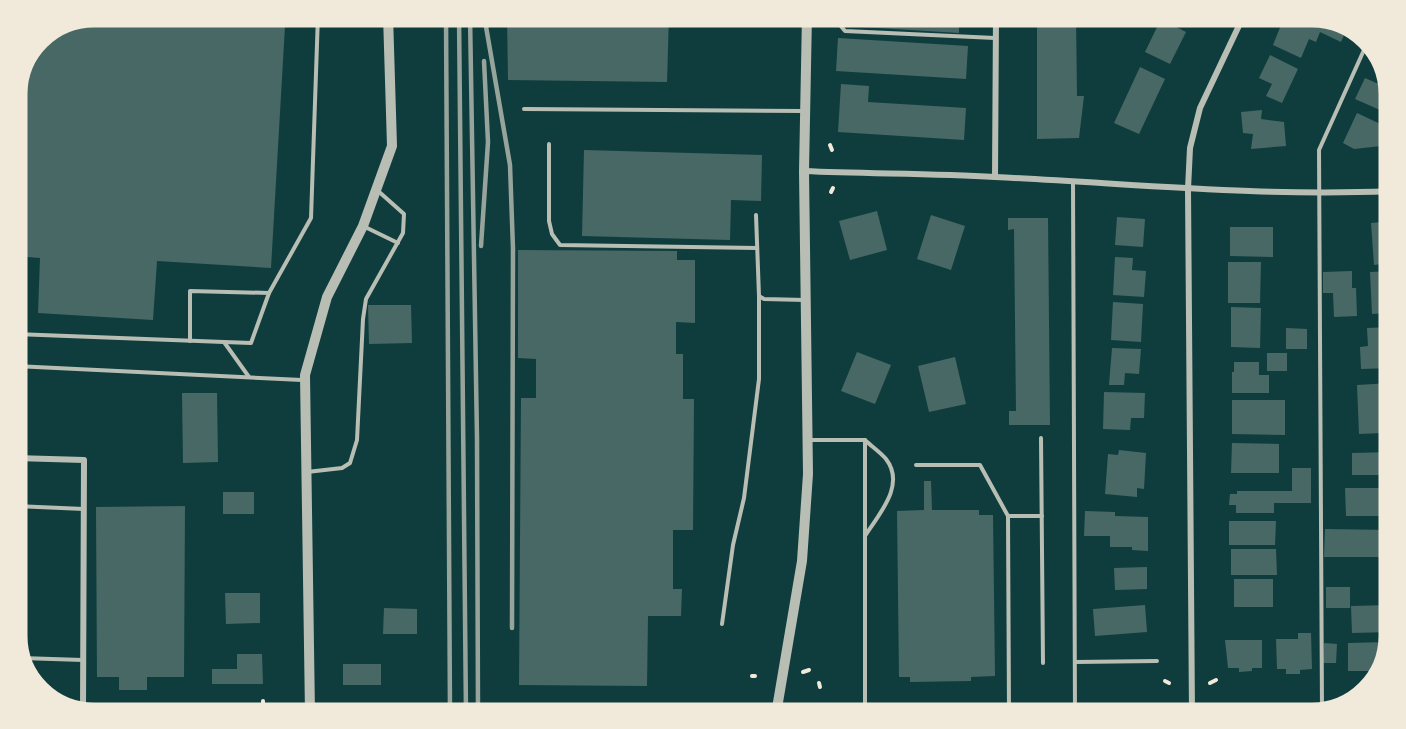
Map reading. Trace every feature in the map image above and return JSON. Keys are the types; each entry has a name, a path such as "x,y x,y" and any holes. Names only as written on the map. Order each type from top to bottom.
{"street":[{"path":"310,704 305,380 327,297 363,226 392,146 388,25"},
{"path":"778,704 802,561 808,474 804,171 807,25"},
{"path":"995,177 996,25"},
{"path":"1192,704 1188,189 1190,148 1200,108 1239,25"},
{"path":"804,171 995,177 1188,189 1319,193 1380,191"},
{"path":"26,458 84,460 83,703"}],"lane":[{"path":"26,334 251,343 269,293 311,218 318,25"},
{"path":"840,25 845,31 996,38"},
{"path":"1320,703 1319,150 1364,49"},
{"path":"524,109 805,111"},
{"path":"549,144 549,221 552,234 560,245 757,248"},
{"path":"1073,182 1075,704"},
{"path":"307,472 342,468 350,463 357,441 366,299 403,233 404,214 377,190"},
{"path":"722,624 744,498 759,379 756,215"},
{"path":"363,226 398,243"},
{"path":"190,341 190,291 269,293"},
{"path":"759,296 764,299 806,300"},
{"path":"224,342 250,378"},
{"path":"26,367 305,380"},
{"path":"1041,438 1043,663"},
{"path":"808,440 865,440 886,460 894,482 892,492 865,536"},
{"path":"865,440 865,704"},
{"path":"916,465 980,465 1008,516 1009,704"},
{"path":"26,506 84,509"},
{"path":"1008,516 1041,516"},
{"path":"29,658 84,660"},
{"path":"1075,662 1157,661"}],"path":[{"path":"803,672 809,669"},
{"path":"1210,683 1216,680"}],"building":[{"path":"93,25 285,26 271,268 157,261 153,320 38,313 40,258 26,257 26,89 32,63 49,42 67,31"},
{"path":"507,25 669,25 667,82 508,80"},
{"path":"959,25 959,33 845,26"},
{"path":"1037,25 1076,25 1077,96 1084,96 1079,138 1037,139"},
{"path":"1158,25 1173,25 1186,32 1170,64 1145,52"},
{"path":"1281,25 1322,26 1345,33 1341,42 1320,32 1316,42 1309,39 1301,58 1273,45"},
{"path":"838,38 968,46 966,79 836,71"},
{"path":"1270,55 1298,69 1282,103 1266,96 1272,84 1259,78"},
{"path":"1140,67 1165,79 1139,134 1114,123"},
{"path":"1365,78 1379,84 1380,110 1355,99"},
{"path":"841,84 869,86 868,102 966,108 964,140 838,132"},
{"path":"1262,110 1261,119 1284,122 1286,146 1251,149 1253,134 1243,133 1241,112"},
{"path":"1357,113 1380,124 1380,146 1354,149 1343,143"},
{"path":"584,150 762,155 761,201 731,200 730,240 582,236"},
{"path":"877,211 887,250 850,260 839,221"},
{"path":"931,215 965,226 951,270 917,259"},
{"path":"1117,217 1145,219 1143,247 1115,245"},
{"path":"1008,218 1048,218 1050,425 1009,425 1009,411 1016,411 1014,229 1008,230"},
{"path":"1380,222 1380,264 1374,265 1371,223"},
{"path":"1230,227 1273,227 1273,257 1230,256"},
{"path":"518,250 677,251 677,260 695,260 695,323 676,322 676,354 683,354 683,399 694,399 693,530 673,530 673,589 682,589 681,616 648,616 647,686 519,685 521,398 536,398 536,359 518,358"},
{"path":"1115,257 1133,258 1132,270 1146,271 1144,297 1113,295"},
{"path":"1228,262 1261,262 1260,303 1228,303"},
{"path":"1352,271 1352,288 1356,288 1357,316 1334,317 1333,293 1323,293 1323,272"},
{"path":"1370,272 1380,272 1380,314 1372,314"},
{"path":"1113,302 1143,304 1141,342 1111,340"},
{"path":"368,305 411,305 412,343 369,344"},
{"path":"1231,307 1261,308 1260,348 1231,347"},
{"path":"1380,327 1380,368 1361,369 1360,347 1368,346 1367,328"},
{"path":"1286,328 1307,329 1307,349 1286,349"},
{"path":"1112,348 1141,349 1139,374 1125,373 1124,385 1109,385"},
{"path":"857,352 891,365 875,404 841,391"},
{"path":"1267,353 1287,353 1287,371 1267,371"},
{"path":"955,357 966,404 929,412 918,366"},
{"path":"1234,362 1259,362 1259,375 1269,375 1269,393 1232,393"},
{"path":"1380,384 1380,433 1359,434 1357,385"},
{"path":"1104,392 1145,393 1144,418 1131,418 1130,430 1103,429"},
{"path":"182,393 217,393 218,462 183,463"},
{"path":"1232,400 1285,400 1285,435 1232,434"},
{"path":"1232,443 1279,444 1279,473 1231,473"},
{"path":"1119,450 1146,453 1144,489 1137,488 1137,497 1105,494 1108,454 1118,455"},
{"path":"1380,452 1380,475 1352,475 1352,453"},
{"path":"1292,468 1311,468 1311,503 1274,503 1274,513 1236,513 1236,505 1229,505 1230,494 1237,494 1237,491 1292,491"},
{"path":"924,481 931,481 932,510 979,510 979,515 993,515 995,676 971,677 971,681 910,682 910,677 899,677 897,511 924,510"},
{"path":"1345,488 1380,488 1380,516 1346,516"},
{"path":"223,492 254,492 254,514 223,514"},
{"path":"185,506 184,677 147,677 147,690 119,690 119,677 97,677 96,507"},
{"path":"1085,511 1115,512 1115,516 1148,517 1148,551 1132,550 1132,547 1110,547 1110,536 1084,536"},
{"path":"1229,521 1276,521 1275,545 1229,545"},
{"path":"1325,529 1380,530 1380,557 1324,557"},
{"path":"1231,549 1276,549 1277,575 1231,575"},
{"path":"1147,567 1147,589 1115,590 1114,568"},
{"path":"1234,579 1273,579 1273,607 1234,607"},
{"path":"1326,587 1350,587 1350,608 1326,608"},
{"path":"225,593 260,593 260,623 226,624"},
{"path":"1145,605 1147,632 1095,636 1093,609"},
{"path":"1380,605 1380,632 1352,633 1351,606"},
{"path":"384,608 417,609 417,634 383,634"},
{"path":"1298,633 1311,633 1312,669 1300,670 1300,674 1286,674 1286,669 1277,669 1276,639 1298,639"},
{"path":"1225,640 1262,640 1262,668 1239,672 1239,668 1228,668"},
{"path":"1380,642 1377,657 1370,671 1348,671 1348,643"},
{"path":"1324,643 1337,644 1336,663 1323,663"},
{"path":"237,654 262,654 263,684 212,684 212,669 237,669"},
{"path":"343,664 381,664 381,685 343,685"}],"railway":[{"path":"446,25 450,704"},
{"path":"459,25 466,704"},
{"path":"470,25 477,438 478,704"},
{"path":"486,25 510,165 513,249 512,628"},
{"path":"481,246 488,142 484,61"}]}
